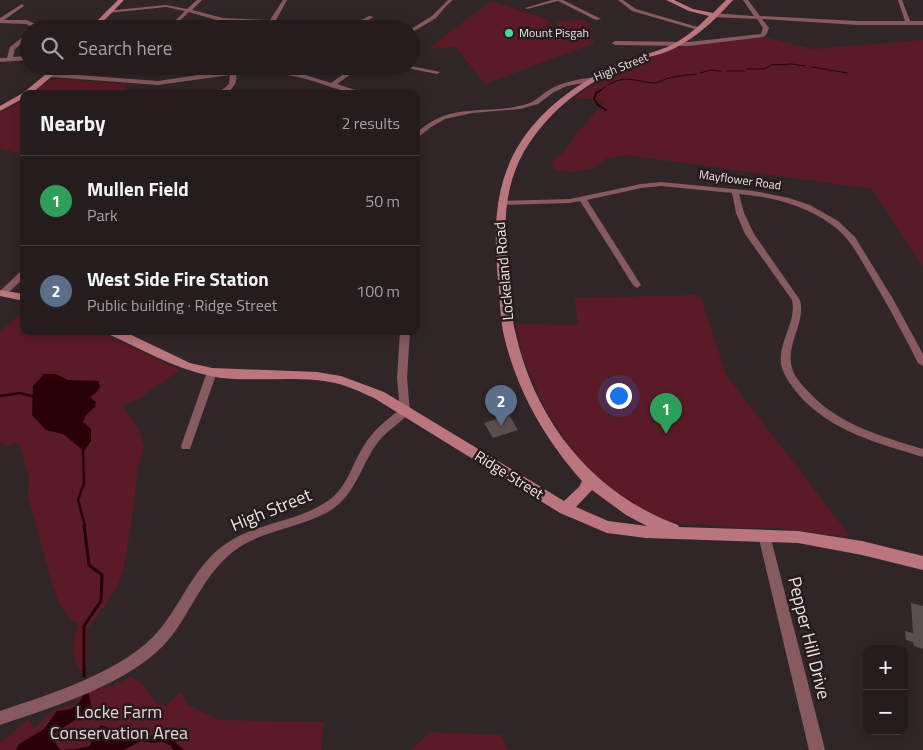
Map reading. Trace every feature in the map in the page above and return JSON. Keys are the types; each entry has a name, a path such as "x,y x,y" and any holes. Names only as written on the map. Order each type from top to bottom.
{"main road":[{"path":"100,20 121,0"},
{"path":"669,0 691,10 712,15"},
{"path":"679,44 727,0"},
{"name":"High Street","path":"597,79 638,59 679,44"},
{"path":"30,90 51,75"},
{"name":"Lockeland Road","path":"597,79 564,100 527,138 515,158 502,192 498,240 510,335 518,366 528,392 550,428 570,456 590,479 630,511 653,522 685,533"},
{"path":"0,109 20,97"},
{"path":"2,293 20,297"},
{"name":"Ridge Street","path":"121,335 187,366 212,372 301,375 337,379 379,395 565,509 597,524 625,530 764,535 825,541 923,563"},
{"path":"565,509 584,491 590,479"}],"street":[{"path":"178,20 200,0"},
{"path":"273,20 285,0"},
{"path":"420,26 434,17 451,0"},
{"path":"527,8 558,0 598,18"},
{"path":"620,0 634,10 698,28"},
{"path":"745,0 758,18"},
{"path":"900,0 908,23"},
{"path":"0,21 22,5"},
{"path":"108,11 154,6 172,7 223,20"},
{"path":"712,15 923,23"},
{"path":"365,20 371,17"},
{"name":"High Street","path":"679,44 763,35 767,29 758,18"},
{"path":"0,21 20,22"},
{"path":"10,59 12,48 20,41"},
{"path":"615,43 679,44"},
{"path":"0,60 20,58"},
{"path":"420,69 437,72"},
{"path":"51,75 158,83 212,75"},
{"path":"225,90 233,83 233,75"},
{"path":"296,75 352,90"},
{"path":"333,84 346,75"},
{"name":"High Street","path":"420,133 424,129 454,114 469,110 524,106 535,103 560,86 597,79"},
{"path":"420,127 424,129"},
{"name":"Mayflower Road","path":"501,203 583,199 652,185 680,185 735,191 789,200 823,215 852,239 889,299 923,363"},
{"path":"735,191 736,201 744,224 760,251 796,300 797,313 786,345 785,363 792,380 803,394 822,412 844,425 867,436 923,453"},
{"path":"583,199 636,285"},
{"path":"2,293 20,277"},
{"path":"405,335 402,378 405,410"},
{"path":"186,446 212,372"},
{"name":"High Street","path":"0,718 77,688 135,662 154,647 164,635 208,569 228,548 326,507 342,494 370,446 386,426 405,410"},
{"name":"Pepper Hill Drive","path":"764,535 817,750"}],"green space":[{"name":"Mount Pisgah","path":"491,1 544,18 551,23 551,28 558,29 557,21 586,20 594,43 485,84 456,47 428,49"},
{"path":"764,37 813,49 923,40 923,267 872,189 626,155 605,159 594,168 571,172 555,170 551,162 564,152 575,135 605,102 593,99 578,99 576,96 631,64 661,52 709,42"},
{"path":"51,80 127,84 124,88 127,90 37,90"},
{"path":"20,101 20,154 0,148 0,113"},
{"path":"700,295 726,375 851,537 774,528 682,524 644,514 605,486 574,452 548,415 523,358 516,324 578,325 575,298"},
{"path":"20,315 20,335 106,335 180,370 140,398 122,405 139,430 144,446 137,473 132,520 123,571 117,588 87,629 87,665 82,671 78,667 74,655 79,622 72,621 59,604 28,496 29,477 19,442 6,446 0,443 0,331","holes":["84,419 83,422 84,451 63,434"]},
{"name":"Locke Farm Conservation Area","path":"130,677 142,684 155,703 165,706 180,692 188,705 219,720 324,722 321,750 0,750 0,743 28,720 34,728 53,711 78,701 83,693 116,684"},
{"path":"430,732 501,735 508,750 411,750"}],"shaded area":[{"path":"44,374 56,374 68,380 98,381 100,386 97,392 90,397 96,402 95,407 86,415 83,422 91,429 91,441 84,451 63,434 46,430 32,415 33,386"},
{"path":"88,691 94,715 82,716 51,735 60,750 16,750 19,744 44,729 57,711 74,707 80,701 84,692"},
{"path":"101,725 117,731 143,734 148,740 150,740 152,735 158,739 176,739 175,742 184,750 173,750 171,746 162,742 141,741 124,750 60,750 90,746 92,737"}],"building":[{"path":"509,415 518,430 493,438 484,423"},
{"path":"911,603 923,606 923,649 914,646 913,642 906,640 905,631 913,633"}],"waterway":[{"path":"747,69 764,69 771,65 792,64 805,66"},
{"path":"812,67 847,73"},
{"path":"700,73 711,70 721,71"},
{"path":"727,71 745,71"},
{"path":"608,85 626,79 656,83 672,77 696,74"},
{"path":"599,91 605,87"},
{"path":"601,90 596,93 594,99 598,105 606,110"},
{"path":"0,396 20,393 35,397"},
{"path":"83,449 84,483 78,500 85,526"},
{"path":"84,525 89,565 102,575 101,601 84,626 84,676"}],"place":[{"name":"Mount Pisgah","path":"509,33"},
{"name":"West Side Fire Station","path":"501,426"},
{"name":"Mullen Field","path":"666,434"}]}
